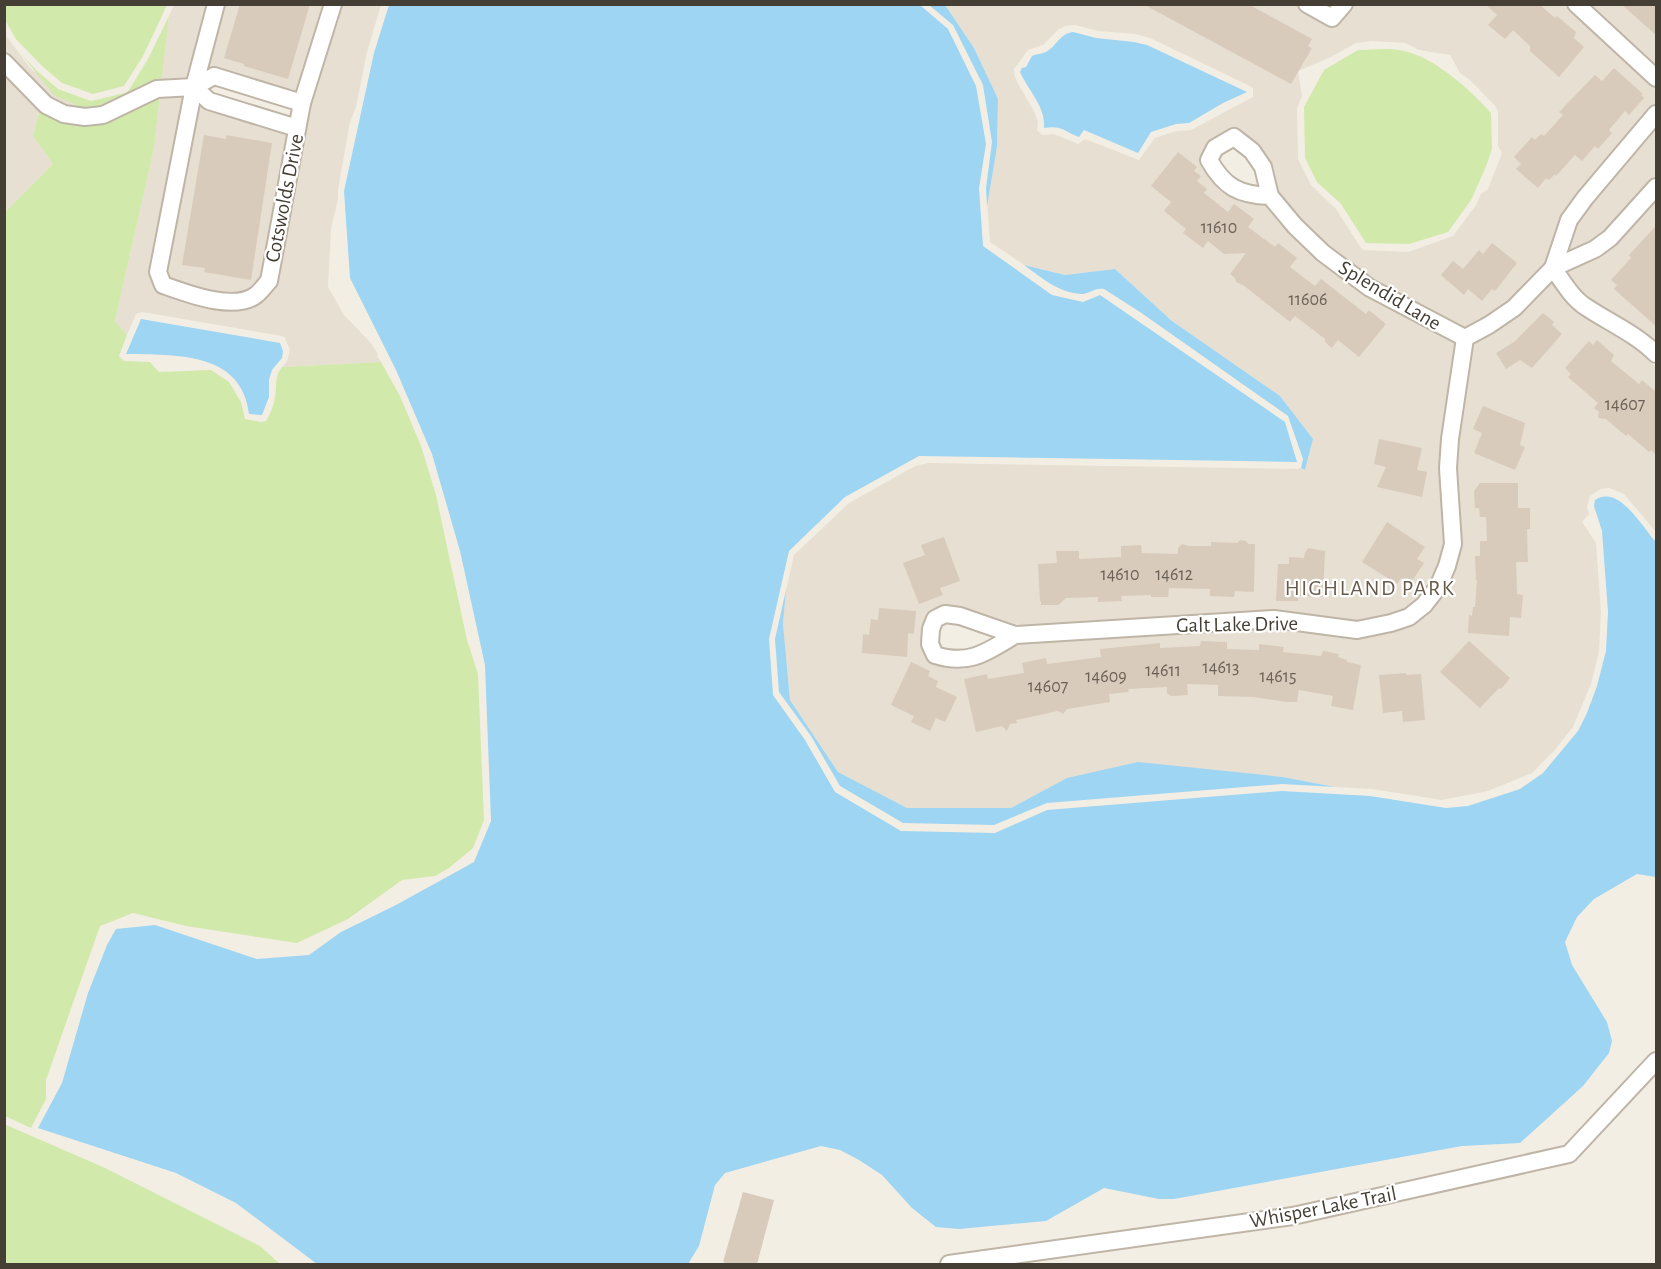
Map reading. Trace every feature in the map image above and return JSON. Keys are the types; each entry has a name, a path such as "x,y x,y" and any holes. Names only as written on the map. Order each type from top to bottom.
{"street":[{"name":"Cotswolds Drive","path":"216,4 194,87 158,272 163,285 209,300 238,302 255,296 269,281 302,103 333,4"},
{"path":"1307,4 1332,18 1344,4"},
{"path":"1576,4 1656,78"},
{"path":"4,62 46,105 64,114 85,117 103,115 157,89 194,87 214,76 302,103"},
{"path":"194,87 209,101 297,128"},
{"path":"1553,268 1569,220 1656,114"},
{"path":"1465,338 1514,308 1553,268 1595,249 1610,238 1656,187"},
{"name":"Splendid Lane","path":"1270,196 1295,226 1323,253 1354,277 1370,288 1465,338"},
{"path":"1553,268 1568,290 1585,306 1656,352"},
{"name":"Galt Lake Drive","path":"1015,635 993,648 964,660 950,660 935,655 930,644 931,629 935,620 945,614 960,616 1015,635 1274,619 1357,630 1409,617 1424,605 1438,587 1453,544 1448,468 1465,338"},
{"name":"Whisper Lake Trail","path":"949,1264 1293,1216 1569,1154 1656,1061"}],"shaded area":[{"path":"174,5 208,5 185,90 151,275 160,293 206,308 237,310 256,305 274,287 309,105 341,5 381,5 367,52 356,107 350,122 331,229 328,287 344,315 370,342 381,362 282,367 287,361 290,350 282,336 142,312 136,314 127,335 115,321 154,148 169,16"},
{"path":"224,5 325,5 297,93 216,68 206,71"},
{"path":"945,5 1563,5 1656,90 1656,102 1579,193 1562,217 1547,262 1543,263 1543,267 1510,301 1465,329 1374,281 1328,246 1300,220 1278,193 1270,162 1256,144 1239,130 1231,130 1212,141 1202,165 1219,190 1252,204 1266,204 1289,232 1318,260 1365,295 1456,343 1451,379 1445,544 1432,582 1406,610 1357,621 1274,610 1019,626 1018,623 1014,626 963,607 946,605 932,612 922,643 928,659 933,663 947,668 964,669 995,656 1016,643 1274,627 1357,638 1392,632 1413,624 1430,610 1461,546 1456,467 1471,344 1552,280 1579,313 1621,337 1656,367 1656,532 1624,494 1609,488 1601,489 1590,496 1587,506 1589,514 1582,522 1596,543 1601,612 1599,652 1591,684 1573,727 1532,773 1488,791 1442,800 1372,789 1335,787 1283,777 1214,771 1067,778 1011,808 907,808 838,772 790,700 783,624 786,590 794,555 849,503 915,466 928,463 1301,468 1305,470 1313,439 1280,396 1172,321 1115,269 1065,275 1024,265 990,242 987,200 997,147 998,99 974,48","holes":["1075,25 1098,31 1135,34 1150,38 1250,86 1253,88 1253,97 1191,130 1176,131 1155,138 1139,160 1085,139 1078,144 1054,134 1042,135 1037,130 1038,122 1034,111 1017,82 1014,69 1028,50 1043,45 1065,26","1372,41 1405,43 1419,50 1450,55 1460,73 1471,81 1498,112 1498,146 1502,153 1488,189 1481,194 1476,205 1453,236 1408,252 1361,248 1336,209 1311,185 1298,159 1297,108 1302,96 1298,71 1356,43"]},
{"path":"1589,5 1656,5 1656,67"},
{"path":"4,33 30,68 75,104 67,124 39,112 33,136 53,164 5,212"},
{"path":"199,103 206,109 288,134 262,277 251,289 237,293 211,291 169,278 166,271"},
{"path":"1656,126 1656,175 1605,231 1592,241 1566,253 1576,224"},
{"path":"1656,199 1656,343 1629,322 1589,299 1574,284 1566,271"}],"green space":[{"path":"5,4 167,5 143,56 124,86 93,94 62,83 41,65 16,39 5,20"},
{"path":"169,16 154,148 115,321 127,335 119,356 124,361 150,362 159,372 211,370 229,382 241,402 245,419 261,422 266,421 272,409 277,378 282,367 381,362 400,396 421,446 436,495 467,640 478,674 484,820 473,848 449,868 435,876 402,880 348,919 297,943 186,926 133,913 100,926 46,1080 46,1099 31,1128 5,1116 5,212 53,164 33,136 39,112 67,124 75,104 55,96 21,54 58,89 91,101 125,93 148,59"},
{"path":"1358,50 1399,50 1428,60 1463,85 1491,113 1492,149 1485,169 1471,200 1448,232 1409,244 1366,243 1341,204 1317,182 1305,158 1304,107 1324,70"},
{"path":"4,1124 105,1168 260,1246 280,1264 5,1264"}],"water":[{"path":"389,5 920,5 948,29 976,86 986,144 979,188 983,246 1052,295 1083,302 1100,295 1285,422 1297,462 919,456 845,497 789,551 769,639 773,695 805,740 835,792 901,831 995,833 1047,810 1282,791 1370,796 1446,808 1468,806 1520,789 1543,773 1578,731 1597,686 1606,651 1608,612 1602,531 1594,506 1595,500 1604,497 1613,498 1629,509 1656,542 1656,877 1637,874 1594,899 1577,917 1565,942 1572,965 1607,1022 1612,1041 1609,1053 1583,1086 1520,1143 1462,1146 1174,1199 1159,1199 1104,1188 1046,1221 959,1229 936,1227 912,1208 882,1175 840,1150 821,1146 725,1173 715,1185 699,1246 688,1264 317,1264 236,1203 176,1173 38,1128 62,1083 88,993 107,945 116,929 155,925 257,959 309,955 341,932 474,862 491,821 485,665 460,551 432,454 396,370 350,278 344,191 374,53"},
{"path":"929,5 945,5 974,48 998,99 997,147 987,206 986,188 992,142 983,85 953,25"},
{"path":"1073,32 1096,38 1147,45 1247,92 1189,123 1176,124 1151,132 1138,153 1084,130 1079,137 1059,128 1044,128 1039,106 1020,72 1032,56 1046,52 1064,35"},
{"path":"1024,265 1065,275 1115,269 1172,321 1280,396 1313,439 1305,470 1301,468 1303,459 1288,416 1104,289 1081,294 1072,293 1050,284"},
{"path":"141,319 280,343 283,351 282,358 272,370 269,380 269,397 262,415 249,414 244,393 234,378 220,368 184,357 126,354"},
{"path":"786,590 783,624 790,700 838,772 907,808 1011,808 1067,778 1138,762 1283,777 1335,787 1282,784 1047,803 994,825 903,823 840,786 811,736 779,692 775,639"}],"building":[{"path":"240,4 310,4 288,79 224,58"},
{"path":"1143,4 1248,4 1312,39 1308,46 1312,48 1291,84"},
{"path":"1485,4 1539,4 1576,32 1574,38 1584,47 1559,77 1530,51 1530,46 1513,30 1505,39 1488,25 1497,15"},
{"path":"1621,4 1656,4 1656,35"},
{"path":"1614,68 1643,94 1641,95 1644,98 1629,115 1625,111 1609,130 1612,133 1598,149 1595,146 1582,161 1575,155 1556,176 1555,174 1549,180 1546,178 1538,188 1516,169 1521,164 1514,157 1532,137 1535,140 1541,134 1544,136 1563,115 1559,112 1595,75 1602,81"},
{"path":"204,135 226,139 226,135 272,143 251,280 204,272 205,268 182,265"},
{"path":"1178,152 1197,167 1194,171 1201,176 1197,181 1207,189 1204,193 1228,212 1234,204 1254,219 1248,227 1275,247 1278,243 1297,258 1290,267 1315,286 1321,279 1366,314 1369,310 1386,324 1359,357 1338,340 1332,348 1325,342 1325,339 1295,316 1290,322 1236,282 1230,274 1246,253 1224,254 1208,241 1203,248 1183,233 1186,229 1164,211 1171,202 1151,186"},
{"path":"1656,226 1656,326 1614,289 1617,285 1611,280 1631,258 1629,255"},
{"path":"1492,243 1517,263 1495,291 1492,289 1482,301 1468,289 1464,295 1441,275 1453,261 1463,269 1479,250 1483,254"},
{"path":"1543,313 1554,322 1552,325 1562,334 1532,368 1520,360 1506,369 1496,353 1514,342"},
{"path":"1597,340 1614,355 1611,361 1639,384 1642,380 1656,392 1656,455 1651,450 1649,452 1628,434 1626,436 1606,419 1598,418 1599,412 1594,408 1598,403 1568,377 1571,374 1565,368 1589,341 1593,345"},
{"path":"1483,406 1525,423 1520,445 1525,447 1515,470 1474,453 1482,433 1473,429"},
{"path":"1379,439 1422,448 1417,470 1427,472 1422,497 1377,487 1386,467 1374,464"},
{"path":"1480,483 1518,483 1518,508 1530,508 1530,529 1527,529 1528,562 1516,562 1517,594 1523,595 1521,618 1510,617 1509,636 1468,633 1469,615 1472,616 1473,607 1475,607 1477,580 1475,556 1480,556 1480,541 1487,541 1486,517 1480,517 1479,508 1475,508 1474,491"},
{"path":"1387,522 1425,547 1417,559 1424,563 1410,584 1401,578 1397,584 1362,562"},
{"path":"944,537 960,581 940,588 943,595 919,604 903,563 925,555 921,545"},
{"path":"1240,540 1248,544 1255,544 1254,592 1235,591 1234,597 1210,596 1210,589 1169,588 1168,597 1121,596 1122,601 1098,602 1098,597 1066,598 1058,605 1041,605 1038,564 1057,563 1056,551 1079,551 1079,559 1121,557 1121,546 1141,545 1142,553 1178,554 1178,548 1182,544 1211,546 1211,542 1237,543"},
{"path":"1308,548 1325,551 1323,597 1298,596 1298,601 1276,601 1278,564 1289,564 1289,557 1304,558"},
{"path":"879,608 916,611 914,634 908,633 907,657 862,653 863,634 869,635 871,619 878,620"},
{"path":"1201,641 1227,642 1227,649 1259,650 1259,644 1284,647 1283,652 1321,656 1323,651 1339,654 1338,657 1347,662 1361,665 1353,710 1331,706 1333,696 1299,690 1297,702 1287,702 1254,697 1218,696 1218,685 1187,684 1188,695 1171,696 1167,693 1167,687 1128,689 1129,692 1109,694 1110,702 1067,709 1063,714 1058,711 1016,720 1017,723 1010,724 1007,731 1002,726 976,732 964,679 987,674 988,679 1024,673 1022,663 1046,658 1047,664 1101,657 1100,649 1160,643 1160,648 1200,646"},
{"path":"1469,641 1510,678 1480,708 1440,672"},
{"path":"911,662 930,671 928,676 938,681 936,687 957,697 945,722 936,718 930,731 911,722 914,716 891,705"},
{"path":"1406,673 1406,675 1421,674 1425,720 1403,722 1402,711 1383,713 1379,675"},
{"path":"743,1192 774,1200 757,1264 723,1262"}],"district":[{"name":"HIGHLAND PARK","path":"1370,587"}]}
